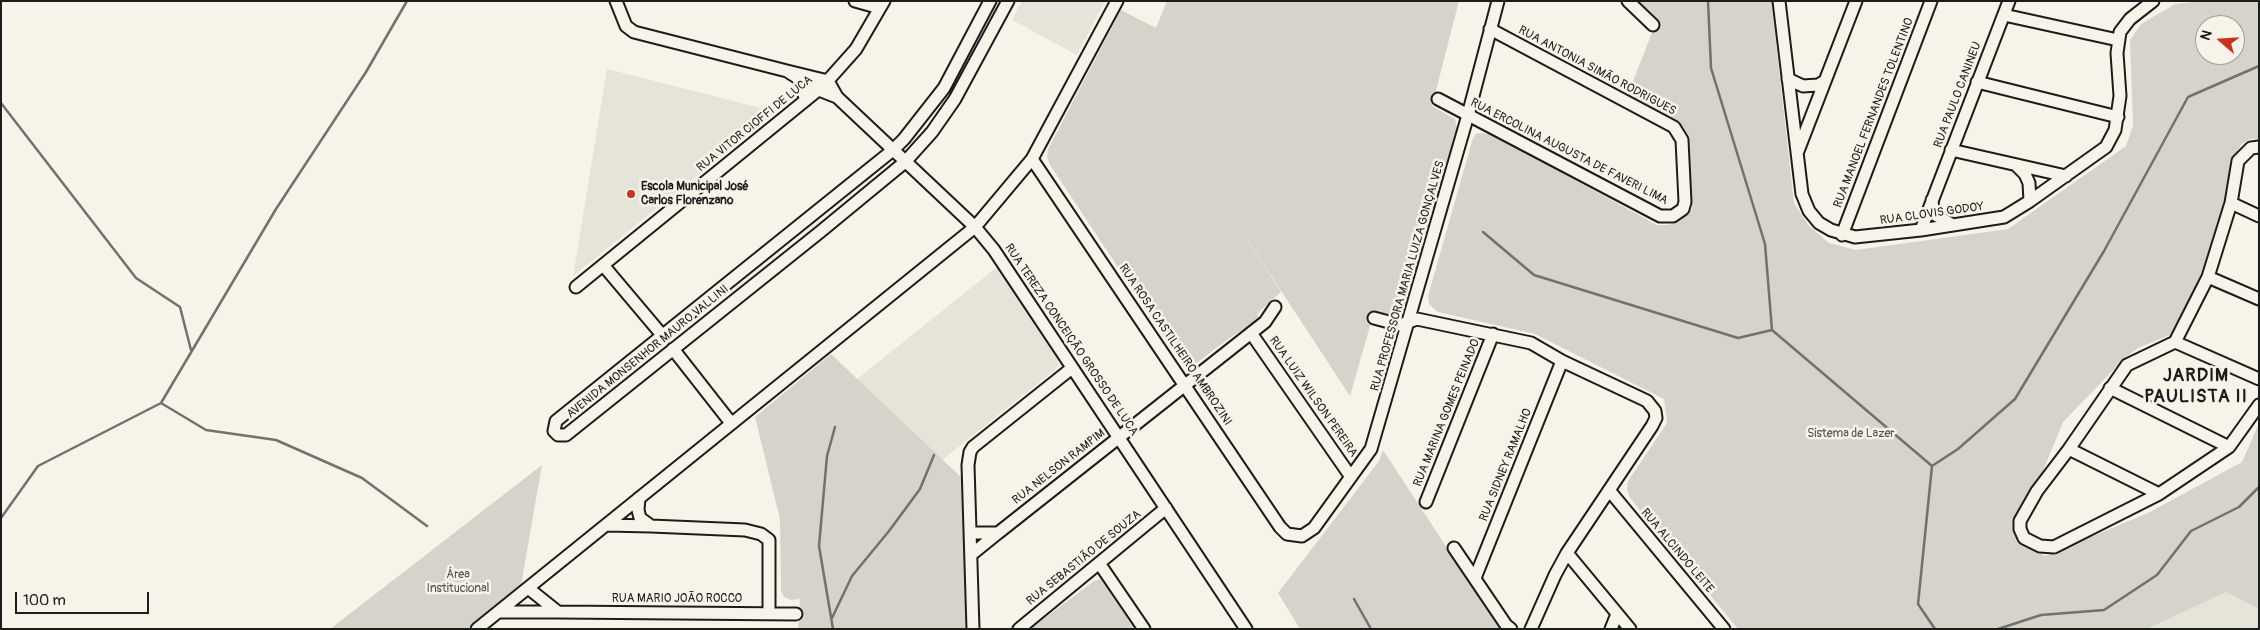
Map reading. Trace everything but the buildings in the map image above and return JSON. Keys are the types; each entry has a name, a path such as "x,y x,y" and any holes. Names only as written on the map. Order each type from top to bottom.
{"street":[{"name":"RUA TEREZA CONCEIÇÃO GROSSO DE LUCA","path":"616,1 626,26 634,32 828,81 837,97 975,227 994,250 1246,629"},
{"path":"855,1 882,4"},
{"name":"AVENIDA MONSENHOR MAURO VALLINI","path":"990,1 944,88 913,130 893,150 556,421 554,431 558,435 566,435 905,162 932,132 955,99 1008,1"},
{"path":"477,629 975,227 1032,158 1117,1"},
{"name":"RUA PROFESSORA MARIA LUIZA GONÇALVES","path":"1302,536 1314,528 1371,449 1410,321 1498,1"},
{"path":"1628,1 1653,25"},
{"name":"RUA CLOVIS GODOY","path":"1779,1 1802,194 1809,211 1819,222 1842,235 1867,237 1953,226 2004,217 2106,148 2115,130 2118,117 2120,96 2118,40"},
{"path":"1798,153 1856,1"},
{"name":"RUA MANOEL FERNANDES TOLENTINO","path":"1842,235 1932,1"},
{"name":"RUA PAULO CANINEU","path":"1921,230 2009,1"},
{"path":"2004,15 2118,40 2125,24 2148,4 2158,1"},
{"name":"RUA VITOR CIOFFI DE LUCA","path":"576,287 828,81 856,49 882,4"},
{"name":"RUA ANTONIA SIMÃO RODRIGUES","path":"1490,29 1674,127 1682,140 1684,174"},
{"name":"RUA TEREZA CONCEIÇÃO GROSSO DE LUCA","path":"787,71 818,90 837,97"},
{"path":"798,78 806,100"},
{"path":"1788,80 1797,85 1811,86 1825,81"},
{"path":"1977,82 2118,117"},
{"name":"RUA ERCOLINA AUGUSTA DE FAVERI LIMA","path":"1438,99 1660,216 1674,216 1683,209 1685,202 1684,174"},
{"path":"2259,147 2251,148 2238,161 2231,203 2208,277 2175,342 2127,365 2069,449 2037,491 2020,521 2020,529 2024,538 2040,546 2054,547 2159,494 2229,448 2259,405"},
{"path":"1951,150 2066,176"},
{"name":"RUA ROSA CASTILHEIRO AMBROZINI","path":"1032,158 1280,527 1287,534 1302,536"},
{"path":"2017,166 2038,177 2049,188"},
{"path":"2017,166 2025,174 2029,183 2030,201"},
{"path":"1932,200 1933,209 1937,216 1953,226"},
{"path":"2231,203 2259,216"},
{"path":"603,265 662,335"},
{"path":"2208,277 2259,299"},
{"name":"RUA NELSON RAMPIM","path":"972,554 1265,322 1275,308"},
{"path":"1374,318 1400,325 1416,319 1531,343 1562,361 1647,401 1655,411 1656,418 1652,426 1567,553 1531,629"},
{"name":"RUA LUIZ WILSON PEREIRA","path":"1251,333 1351,477"},
{"name":"RUA MARINA GOMES PEINADO","path":"1426,502 1493,334"},
{"path":"2175,342 2259,380"},
{"path":"673,350 731,423"},
{"name":"RUA SIDNEY RAMALHO","path":"1475,578 1562,361"},
{"path":"973,629 968,465 970,452 973,447 1072,368"},
{"path":"2110,388 2229,448"},
{"path":"2069,449 2159,494"},
{"name":"RUA ALCINDO LEITE","path":"1609,490 1724,629"},
{"path":"639,498 640,518"},
{"path":"627,508 651,526"},
{"name":"RUA SEBASTIÃO DE SOUZA","path":"1019,629 1166,508"},
{"path":"607,525 745,530 761,534 768,540 769,614"},
{"path":"971,533 998,533"},
{"path":"1454,548 1506,625 1511,629"},
{"path":"1567,553 1630,629"},
{"path":"1099,563 1144,629"},
{"path":"524,591 523,605 539,611"},
{"path":"524,591 558,612"},
{"name":"RUA MARIO JOÃO ROCCO","path":"498,612 796,614"},
{"path":"1611,629 1618,614"}],"shaded area":[{"path":"1022,1 1105,1 1077,55 1012,20"},
{"name":"Escola Municipal José Carlos Florenzano","path":"607,69 776,112 573,276"},
{"path":"997,267 1059,364 1055,370 942,460 857,379"},
{"path":"2226,592 2259,609 2258,629 2147,629"}],"green space":[{"path":"1167,1 1459,1 1432,106 1455,119 1457,129 1403,314 1397,318 1374,312 1350,396 1232,216 1281,292 1257,314 1259,319 1228,339 1198,362 1187,364 1179,359 1050,165 1047,157 1048,149 1121,10 1156,28"},
{"name":"Sistema de Lazer","path":"1637,1 1774,1 1772,7 1794,203 1809,226 1829,243 1856,250 2008,229 2126,146 2133,126 2130,40 2141,24 2175,4 2202,1 2259,1 2259,139 2250,139 2241,145 2235,156 2217,230 2197,284 2178,326 2170,335 2138,348 2126,357 2063,422 2039,481 2015,528 2019,540 2045,556 2148,513 2242,462 2259,423 2259,609 2226,592 2147,629 1738,629 1630,498 1627,490 1628,481 1667,423 1664,399 1535,334 1438,312 1429,304 1428,296 1473,138 1477,133 1491,134 1657,225 1679,222 1692,209 1687,133 1683,127 1628,94 1657,20"},
{"path":"831,354 964,480 969,629 798,629 800,599 791,600 784,597 781,591 780,519 755,417"},
{"path":"1383,450 1500,629 1300,629 1278,593 1379,461"},
{"name":"Área Institucional","path":"542,465 521,585 467,629 330,629"},
{"path":"1100,579 1105,581 1137,629 1030,629 1094,581"}],"waterway":[{"path":"1,518 38,466 161,403 276,209 366,72 407,1"},
{"path":"1708,1 1711,68 1765,244 1772,330"},
{"path":"1932,466 1958,449 2015,399 2104,251 2188,97 2259,66"},
{"path":"1,103 136,278 180,307 191,350"},
{"path":"1483,232 1534,275 1738,338 1772,330 1932,466 1918,604 1935,629"},
{"path":"161,403 206,430 276,440 362,478 427,526"},
{"path":"833,629 819,546 827,456 835,427"},
{"path":"832,618 852,576 920,489 934,455"},
{"path":"1998,629 2041,615 2104,610 2157,575 2191,531 2239,507 2259,487"},
{"path":"1354,599 1371,629"}],"place":[{"name":"Escola Municipal José Carlos Florenzano","path":"631,194"}],"district":[{"name":"JARDIM PAULISTA II","path":"2196,386"}]}
